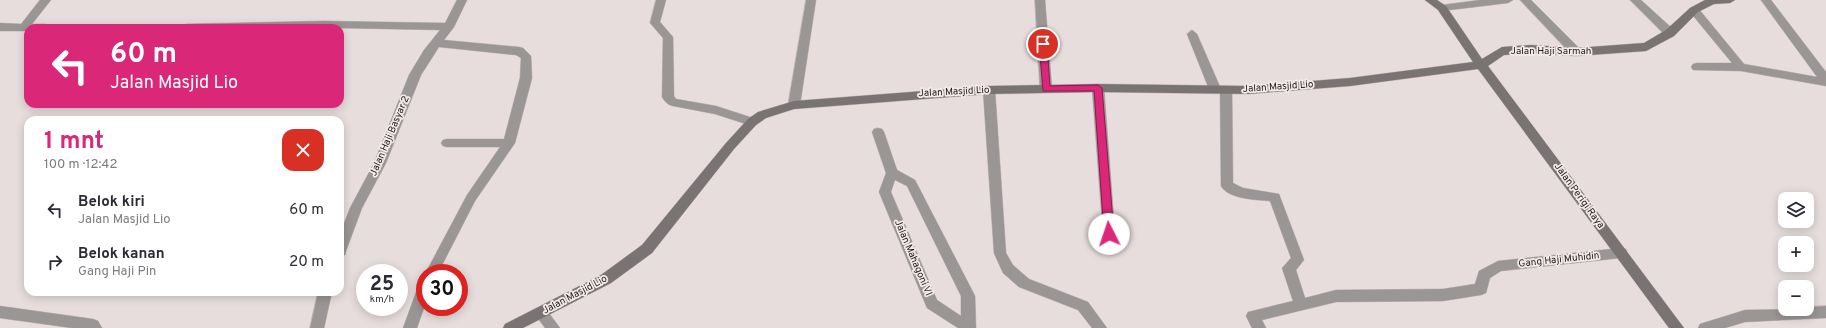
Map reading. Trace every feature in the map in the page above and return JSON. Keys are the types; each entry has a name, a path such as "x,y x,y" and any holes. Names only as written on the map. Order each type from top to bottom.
{"street":[{"path":"27,24 46,0"},
{"name":"Jalan Haji Basyar 2","path":"344,240 356,208 380,163 415,75 428,53 449,27 462,0"},
{"path":"661,0 655,22 668,38 668,97 673,102 716,110 752,122"},
{"path":"794,105 811,0"},
{"path":"1040,0 1046,89"},
{"path":"1430,0 1442,8 1508,0"},
{"path":"1525,0 1576,52"},
{"path":"1635,0 1670,33"},
{"name":"Jalan Haji Sarmah","path":"1481,65 1502,51 1531,49 1576,52 1646,47 1670,33 1694,10 1712,1 1730,0"},
{"path":"1766,0 1826,81"},
{"name":"Jalan Perigi Raya","path":"1442,8 1481,65 1677,328"},
{"path":"1694,10 1741,67"},
{"path":"344,25 449,27"},
{"path":"0,27 24,28"},
{"path":"1192,34 1220,89 1227,186 1241,193 1275,197 1298,260 1289,268 1300,305 1253,316 1259,328"},
{"path":"436,264 471,198 509,143 526,78 526,56 519,51 437,43"},
{"name":"Jalan Masjid Lio","path":"510,328 606,279 647,249 730,146 752,122 762,115 794,105 990,90 1098,88 1248,90 1350,82 1481,65"},
{"path":"1696,68 1741,67 1826,81"},
{"path":"1098,88 1109,234"},
{"path":"990,90 1000,253 1008,269 1024,283 1083,306 1100,328"},
{"path":"878,132 892,173"},
{"path":"447,143 509,143"},
{"name":"Jalan Mahagoni VI","path":"892,173 911,183 968,296 969,327 932,304 885,192 892,173"},
{"name":"Gang Haji Muhidin","path":"1300,305 1336,296 1443,295 1481,289 1484,275 1498,266 1621,253"},
{"path":"317,328 324,296"},
{"path":"0,312 93,325 95,328"},
{"path":"410,328 416,312"},
{"path":"1705,328 1745,316 1826,312"},
{"path":"541,313 553,328"}],"route":[{"path":"1043,44 1046,89 1098,88 1109,234"}]}
